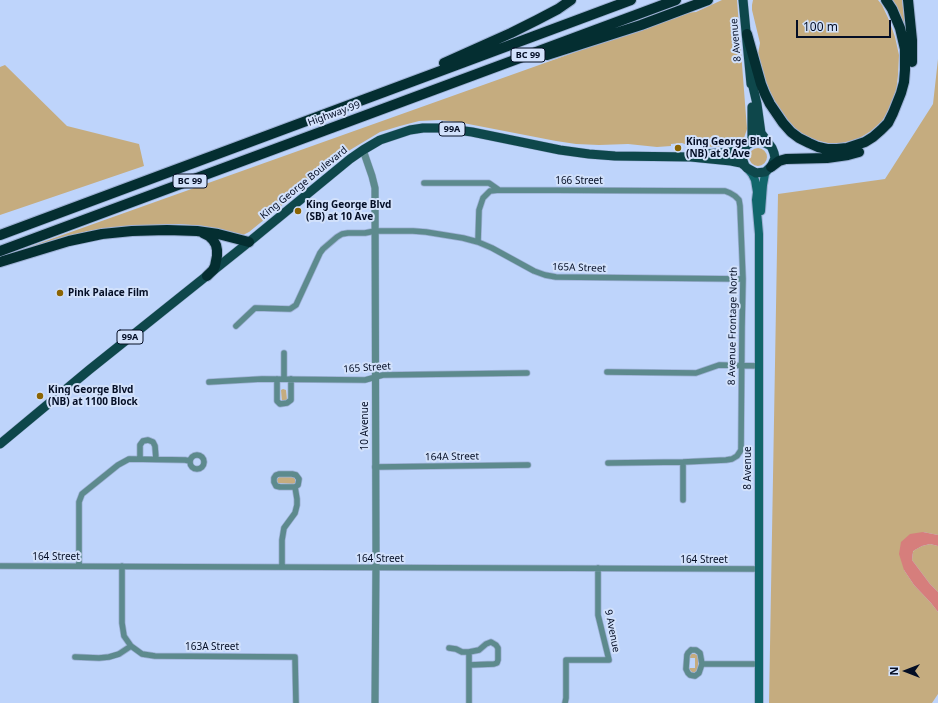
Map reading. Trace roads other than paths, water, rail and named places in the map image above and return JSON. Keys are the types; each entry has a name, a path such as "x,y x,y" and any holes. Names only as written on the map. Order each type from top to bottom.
{"highway":[{"path":"327,113 511,33 548,15 571,0"},
{"name":"Highway 99","path":"0,235 631,0"},
{"name":"Highway 99","path":"0,251 676,0"},
{"path":"380,110 616,33 708,0"},
{"path":"747,34 765,94 783,123 795,135 818,147 827,149 847,148 865,142 873,137 888,122 901,93 904,82 905,48 900,28 892,9 886,0"},
{"path":"770,168 778,161 786,159 832,157 858,152 878,142 893,127 908,95 911,77 912,40 908,0"},
{"path":"185,230 205,234 213,240 216,245 216,261 212,270 207,276"},
{"path":"0,262 52,245 86,237 132,231 185,230 207,232 249,242"}],"main road":[{"name":"8 Avenue","path":"744,0 751,78 752,142"},
{"name":"8 Avenue","path":"751,78 757,104 761,133 769,144"},
{"name":"King George Boulevard","path":"0,444 350,159 380,140 395,134 423,128 443,128 472,132 560,150 615,156 691,156 731,152 744,149"},
{"path":"761,141 769,144 775,158 770,168 760,173 756,173 746,167 742,158 744,149 747,145 752,142 761,141"},
{"name":"King George Boulevard","path":"691,156 731,161 741,163 746,167"},
{"name":"8 Avenue","path":"746,167 755,180 759,234 759,703"},
{"name":"8 Avenue","path":"759,234 763,185 765,174 770,168"}],"street":[{"name":"10 Avenue","path":"363,150 372,176 374,188 376,467 375,703"},
{"name":"166 Street","path":"424,183 489,183 499,190 725,191 735,196"},
{"path":"478,242 479,210 483,198 490,191 499,190"},
{"name":"8 Avenue Frontage North","path":"683,462 732,459 737,456 741,450 743,279 740,206 739,200 735,196"},
{"name":"165A Street","path":"236,326 255,308 290,309 296,305 320,252 337,237 348,233 413,231 463,238 492,248 534,271 556,277 743,279"},
{"path":"284,353 284,379"},
{"path":"607,372 696,373 719,365 760,366"},
{"name":"165 Street","path":"209,382 262,379 365,380 383,376 527,373"},
{"path":"277,379 277,401 280,404 287,404 291,400 291,379"},
{"path":"140,459 140,446 143,442 148,440 153,442 155,446 156,459"},
{"path":"79,566 79,502 82,494 118,465 129,459 190,461"},
{"path":"608,463 683,462 683,500"},
{"name":"164A Street","path":"376,467 528,464"},
{"path":"282,567 282,540 284,528 295,513 297,505 295,487"},
{"name":"164 Street","path":"0,566 759,569"},
{"path":"75,657 109,657 119,654 132,646 124,636 122,623 122,566"},
{"name":"9 Avenue","path":"565,703 566,660 609,660 598,614 598,568"},
{"path":"449,648 462,652 469,652 479,650 491,642 498,648 497,663 469,665"},
{"name":"163A Street","path":"132,646 142,654 155,656 295,657 296,703"},
{"path":"469,652 469,703"},
{"path":"702,664 759,664"}],"place":[{"name":"King George Blvd (NB) at 8 Ave","path":"678,148"},
{"name":"King George Blvd (SB) at 10 Ave","path":"298,211"},
{"name":"Pink Palace Film","path":"60,293"},
{"name":"King George Blvd (NB) at 1100 Block","path":"40,396"}]}
